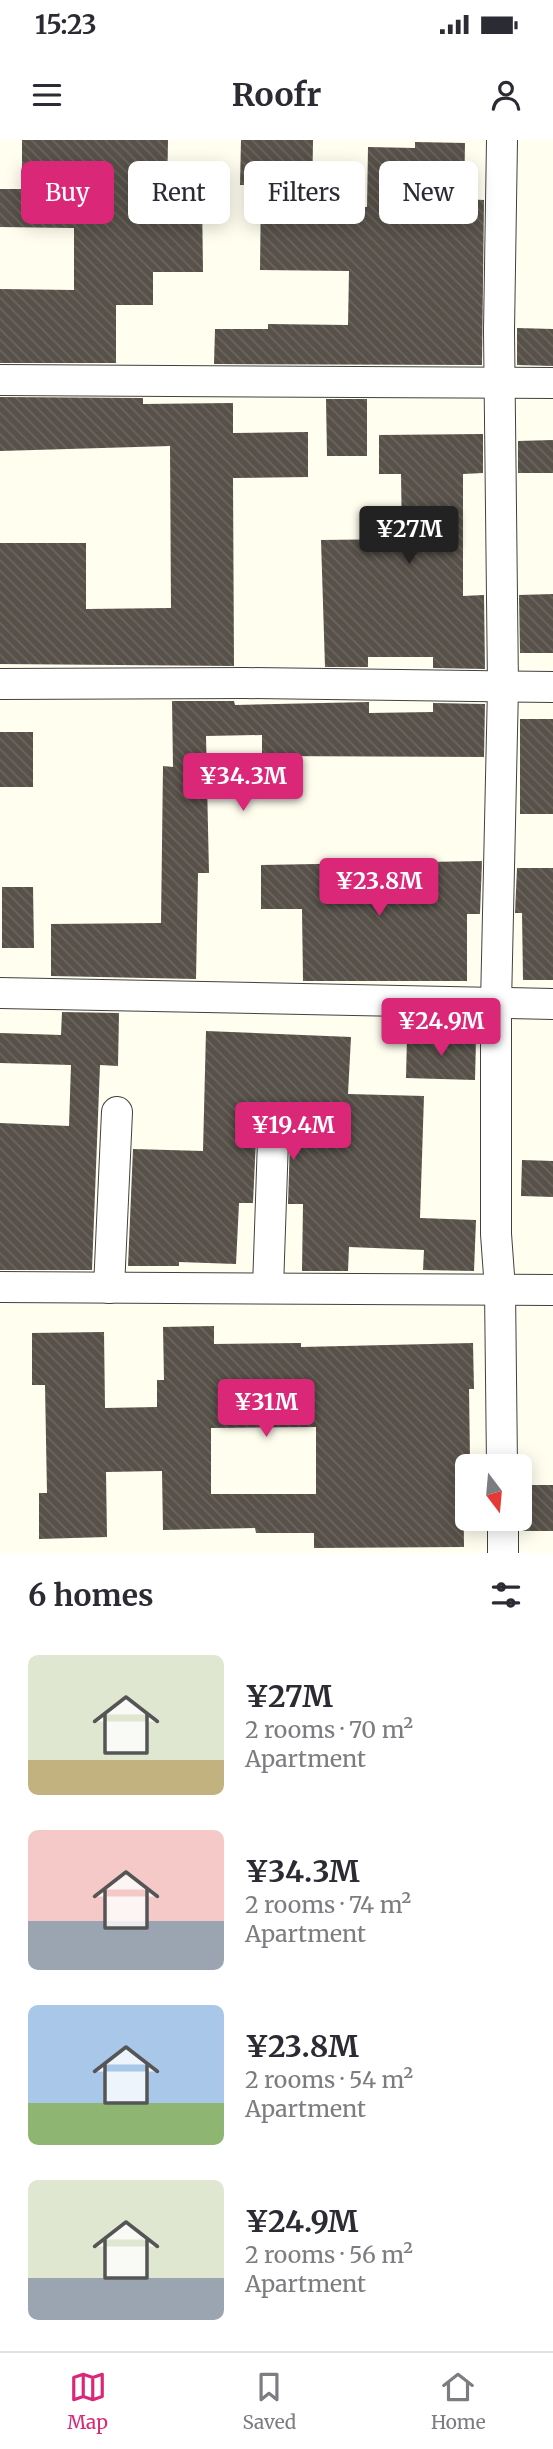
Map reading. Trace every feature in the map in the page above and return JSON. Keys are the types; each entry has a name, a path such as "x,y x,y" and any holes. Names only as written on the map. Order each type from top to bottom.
{"street":[{"path":"502,140 500,381 503,687 496,1004 496,1234 500,1289 502,1454"},
{"path":"0,380 553,383"},
{"path":"0,684 245,683 553,687"},
{"path":"0,993 553,1004"},
{"path":"109,1288 117,1112"},
{"path":"268,1288 273,1140"},
{"path":"0,1287 553,1290"},
{"path":"503,1531 503,1553"}],"building":[{"path":"22,140 168,140 168,161 128,161 128,224 202,224 203,272 153,272 153,305 116,305 116,363 0,363 0,289 74,290 74,228 0,227 0,189 21,189 21,224 114,224 114,161 22,161"},
{"path":"241,140 313,140 313,161 244,161 244,185 240,185"},
{"path":"415,142 465,143 465,161 379,161 379,224 478,224 478,200 484,200 482,365 214,364 215,329 268,329 268,324 348,325 349,271 260,270 261,224 365,224 368,147 415,148"},
{"path":"517,328 553,329 553,366 517,365"},
{"path":"0,397 143,398 143,404 233,403 233,433 308,432 308,477 233,478 234,666 0,664 0,543 86,543 86,609 171,608 170,446 0,451"},
{"path":"326,399 367,399 367,456 327,456"},
{"path":"483,434 483,473 463,474 463,596 484,595 485,669 433,668 433,657 368,657 368,667 325,667 321,540 402,539 401,474 379,474 379,435"},
{"path":"553,440 553,473 518,473 518,441"},
{"path":"553,594 553,653 520,653 519,595"},
{"path":"172,701 234,701 235,705 369,702 369,713 433,712 433,703 485,704 484,757 262,756 262,735 206,736 209,873 198,873 196,979 51,976 51,924 161,923 163,766 173,767"},
{"path":"520,719 553,719 553,814 520,814"},
{"path":"0,732 33,732 33,787 0,787"},
{"path":"482,861 480,914 467,914 467,981 303,981 302,909 261,909 261,865"},
{"path":"517,868 553,868 553,980 523,980 522,913 515,913"},
{"path":"2,887 33,887 34,948 2,948"},
{"path":"62,1012 119,1013 118,1066 100,1065 92,1270 0,1270 0,1123 69,1126 71,1065 0,1063 0,1033 61,1035"},
{"path":"206,1031 351,1037 348,1094 424,1096 420,1218 476,1220 474,1271 423,1270 424,1250 349,1247 348,1271 302,1271 303,1204 288,1204 290,1140 283,1126 273,1123 264,1125 256,1139 253,1203 239,1203 236,1264 179,1262 179,1266 128,1266 133,1149 203,1151"},
{"path":"407,1037 476,1039 475,1080 406,1078"},
{"path":"522,1160 553,1161 553,1197 521,1196"},
{"path":"214,1326 214,1344 301,1343 301,1347 473,1343 474,1389 469,1389 470,1454 455,1454 455,1531 464,1531 464,1547 314,1548 314,1533 256,1533 255,1528 163,1530 162,1471 106,1472 107,1537 39,1539 39,1493 47,1493 45,1385 32,1385 32,1333 104,1332 105,1408 157,1407 157,1380 164,1380 163,1327","holes":["316,1427 316,1494 211,1494 211,1428"]},
{"path":"532,1485 553,1485 553,1531 532,1531"}]}
